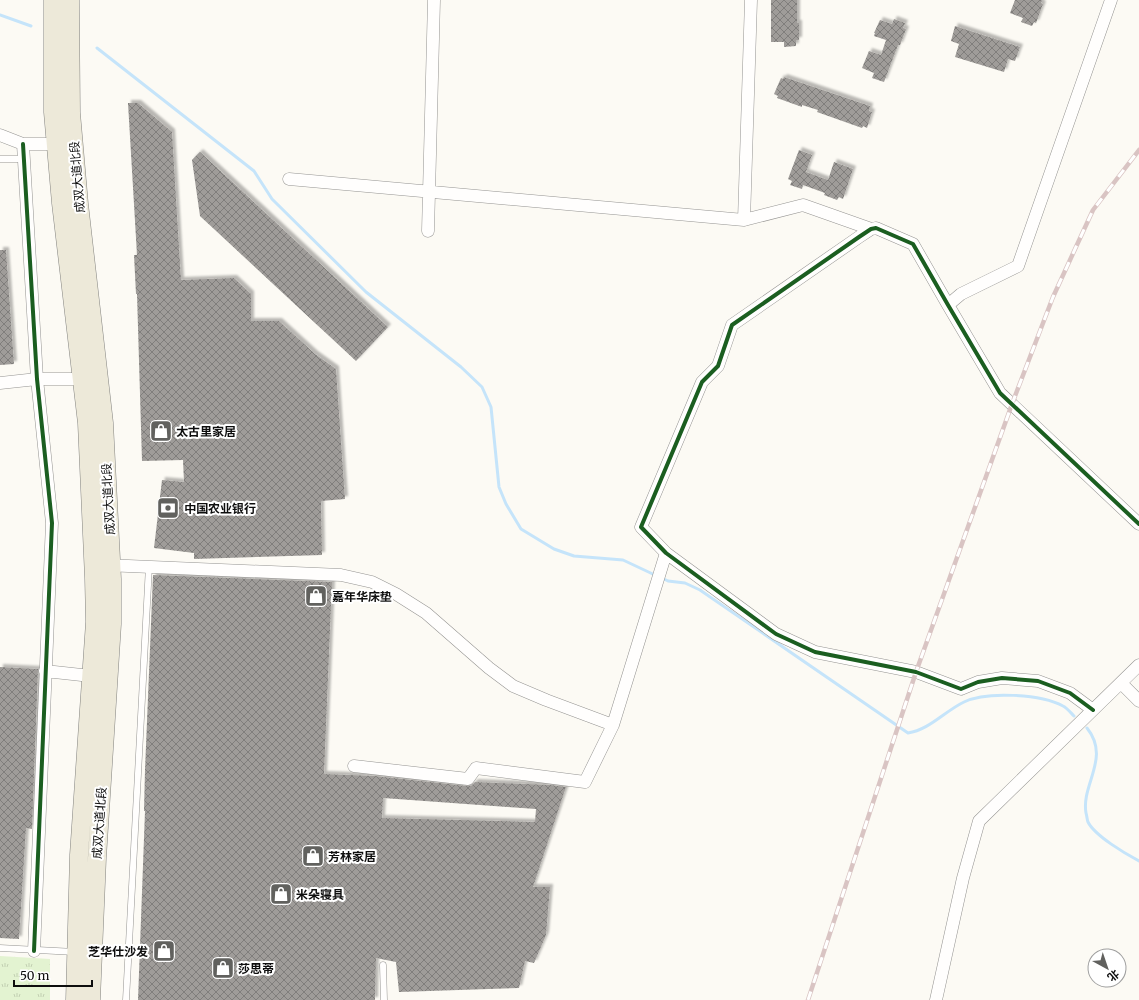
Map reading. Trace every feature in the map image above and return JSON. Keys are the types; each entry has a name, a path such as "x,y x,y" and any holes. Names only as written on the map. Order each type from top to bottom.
{"main road":[{"name":"成双大道北段","path":"53,0 54,112 61,203 102,565 112,624 97,858 91,1000"},
{"name":"成双大道北段","path":"70,0 71,113 79,204 104,423 102,565 95,622 79,855 75,1000"}],"street":[{"path":"428,231 434,0"},
{"path":"744,220 751,0"},
{"path":"948,305 961,294 1018,266 1111,0"},
{"path":"0,135 23,144 56,144"},
{"path":"23,144 37,379 52,523 34,951"},
{"path":"289,179 744,220 803,205 871,229 876,228 913,244 1000,393 1139,524"},
{"path":"871,229 732,325 718,366 702,382 641,527 666,553 776,634 815,652 916,672 960,689 978,682 1002,678 1038,681 1070,693 1093,710"},
{"path":"0,383 37,379 82,379"},
{"path":"354,766 468,779 476,768 585,782 613,725 666,553"},
{"path":"102,565 341,575 372,582 396,594 426,613 489,668 513,686 613,725"},
{"path":"936,1000 963,878 979,821 1139,665"},
{"path":"46,671 91,676"},
{"path":"1121,683 1139,701"}],"lane":[{"path":"0,159 24,159"},
{"path":"126,1000 149,566"},
{"path":"0,948 34,951 76,952"},
{"path":"383,965 384,1000"}],"green space":[{"path":"0,956 50,959 50,1000 0,1000"}],"building":[{"path":"771,0 797,0 799,40 796,40 796,46 784,47 784,42 771,42"},
{"path":"1015,0 1042,0 1041,3 1043,4 1036,23 1034,22 1032,26 1021,22 1023,18 1010,13"},
{"path":"894,19 905,23 903,28 906,29 900,45 898,45 884,82 872,78 874,73 862,68 869,51 881,55 886,40 874,36 880,20 892,24"},
{"path":"955,26 1020,47 1015,61 1008,59 1004,72 955,57 959,44 951,41"},
{"path":"784,77 870,106 869,111 872,112 867,128 863,126 862,128 817,112 818,110 802,105 802,107 777,98 778,96 774,94 781,78 783,79"},
{"path":"128,103 138,103 172,132 181,280 234,278 251,294 251,321 279,321 315,354 336,369 345,499 321,501 322,555 194,559 194,553 154,548 162,480 184,482 183,460 142,461 137,294 134,255 137,255"},
{"path":"799,150 812,155 806,172 828,180 834,162 853,169 843,199 839,197 837,200 824,195 825,193 803,185 802,189 790,185 792,181 788,179"},
{"path":"200,152 388,327 356,361 200,216 192,160"},
{"path":"0,250 6,250 14,364 0,365"},
{"path":"153,575 332,582 324,774 375,776 467,786 471,786 475,782 566,787 533,887 550,887 546,935 534,963 525,961 519,988 399,992 396,962 376,958 375,1000 138,1000 145,811 145,770","holes":["383,798 536,809 535,822 382,818"]},
{"path":"0,667 38,669 32,829 26,828 19,939 0,938"}],"waterway":[{"path":"0,15 31,26"},
{"path":"97,48 254,171 272,199 366,292 461,367 482,387 491,407 499,487 506,504 521,529 554,549 574,556 623,560 657,576"},
{"path":"662,578 668,581 685,583 700,590 908,733 923,728 964,702 986,696 1014,695 1041,699 1063,706 1074,716"},
{"path":"1087,728 1094,739 1096,750 1094,771 1087,792 1086,813 1088,821 1097,833 1104,839 1139,861"}],"railway":[{"path":"808,1000 916,672 1012,404 1053,297 1093,210 1139,150"}],"cycle path":[{"path":"23,144 37,379 52,523 34,951"},
{"path":"1093,710 1070,693 1038,681 1002,678 978,682 961,689 916,672 815,652 776,634 666,553 641,527 702,382 718,366 732,325 859,237 871,229 876,228 913,244 1000,393 1139,524"}],"place":[{"name":"太古里家居","path":"161,431"},
{"name":"中国农业银行","path":"168,508"},
{"name":"嘉年华床垫","path":"316,596"},
{"name":"芳林家居","path":"313,856"},
{"name":"米朵寝具","path":"281,894"},
{"name":"芝华仕沙发","path":"164,951"},
{"name":"莎思蒂","path":"223,968"}]}
